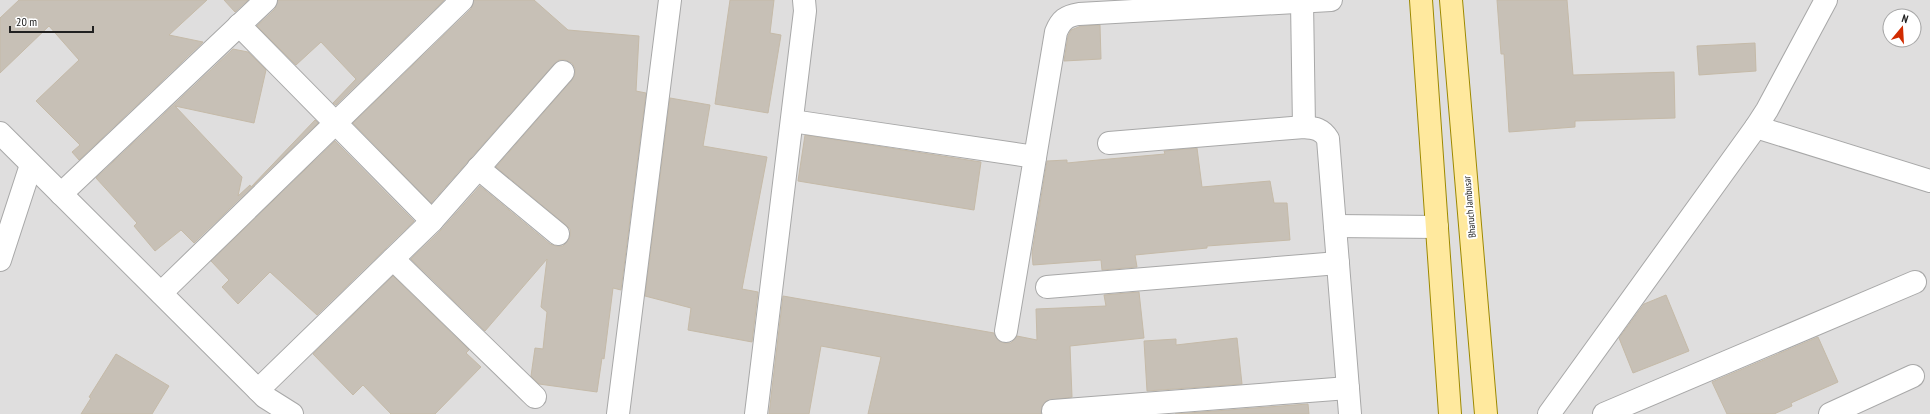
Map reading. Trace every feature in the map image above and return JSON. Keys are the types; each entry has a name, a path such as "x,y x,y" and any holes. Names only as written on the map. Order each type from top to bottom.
{"main road":[{"path":"1421,0 1450,414"},
{"name":"Bharuch Jambusar","path":"1452,0 1486,414"}],"street":[{"path":"61,194 266,0"},
{"path":"161,293 462,0"},
{"path":"618,414 670,0"},
{"path":"756,414 805,11 804,0"},
{"path":"1006,332 1056,32 1060,22 1068,15 1331,0"},
{"path":"1549,414 1756,127 1767,110 1826,0"},
{"path":"1302,2 1304,127"},
{"path":"239,25 432,221"},
{"path":"258,390 432,221 563,72"},
{"path":"792,121 1035,157"},
{"path":"1109,143 1304,127 1324,132 1328,139 1350,414"},
{"path":"1756,127 1930,181"},
{"path":"0,134 258,390 292,414"},
{"path":"0,260 31,165"},
{"path":"478,168 558,234"},
{"path":"1335,226 1437,227"},
{"path":"393,259 535,397"},
{"path":"1047,287 1338,263"},
{"path":"1604,414 1915,282"},
{"path":"1830,414 1914,376"},
{"path":"1053,411 1348,388"}],"shaded area":[{"path":"0,0 1930,0 1930,414 0,414"}],"building":[{"path":"19,0 207,0 169,35 203,42 79,160 72,152 80,145 36,101 79,60 49,26 0,73 0,18"},
{"path":"224,0 248,0 235,12"},
{"path":"278,0 444,0 336,105 333,103 356,79 321,42 296,65 257,26 275,9"},
{"path":"474,0 534,0 568,30 639,36 636,91 646,93 621,290 613,288 604,359 602,358 597,392 539,384 531,376 535,348 543,349 547,312 541,307 547,259 485,331 411,259 441,230 480,186 550,244 563,246 567,242 570,236 570,229 496,167 572,80 575,74 575,68 572,63 565,60 559,60 554,64 431,203 353,123 471,9"},
{"path":"730,0 774,0 770,33 781,35 768,113 715,104"},
{"path":"1497,0 1567,0 1573,75 1674,72 1675,118 1575,121 1575,127 1509,132 1504,54 1501,54"},
{"path":"1100,25 1101,59 1064,61 1068,36 1071,30 1081,26"},
{"path":"1755,43 1756,71 1699,75 1697,46"},
{"path":"233,49 248,52 266,70 254,123 175,106 242,177 238,196 250,185 251,187 315,120 318,123 194,243 181,230 155,251 134,226 137,223 96,178"},
{"path":"670,98 710,105 703,146 767,157 742,289 758,292 752,342 688,330 691,308 645,296"},
{"path":"805,135 981,162 974,210 798,181"},
{"path":"335,141 414,221 317,315 270,272 238,304 222,287 229,280 211,261"},
{"path":"1197,148 1202,187 1270,181 1274,203 1287,203 1290,240 1207,246 1207,248 1135,255 1137,267 1102,270 1101,260 1033,265 1032,253 1047,161 1067,160 1067,163 1165,154 1164,151"},
{"path":"393,276 469,350 466,353 481,367 435,414 391,414 363,385 353,395 313,354"},
{"path":"1139,292 1144,338 1070,346 1072,397 1046,401 1042,406 1041,414 868,414 881,357 821,346 809,414 769,414 783,296 994,333 998,340 1004,343 1011,343 1017,336 1037,340 1036,309 1106,306 1104,295"},
{"path":"1666,295 1689,351 1633,373 1619,338 1644,304"},
{"path":"1818,337 1838,382 1791,403 1792,406 1774,414 1727,414 1712,382"},
{"path":"1237,338 1242,384 1147,391 1144,341 1176,339 1176,345"},
{"path":"116,354 169,386 152,414 81,414 91,398 89,397"},
{"path":"1308,404 1309,414 1175,414"}]}
